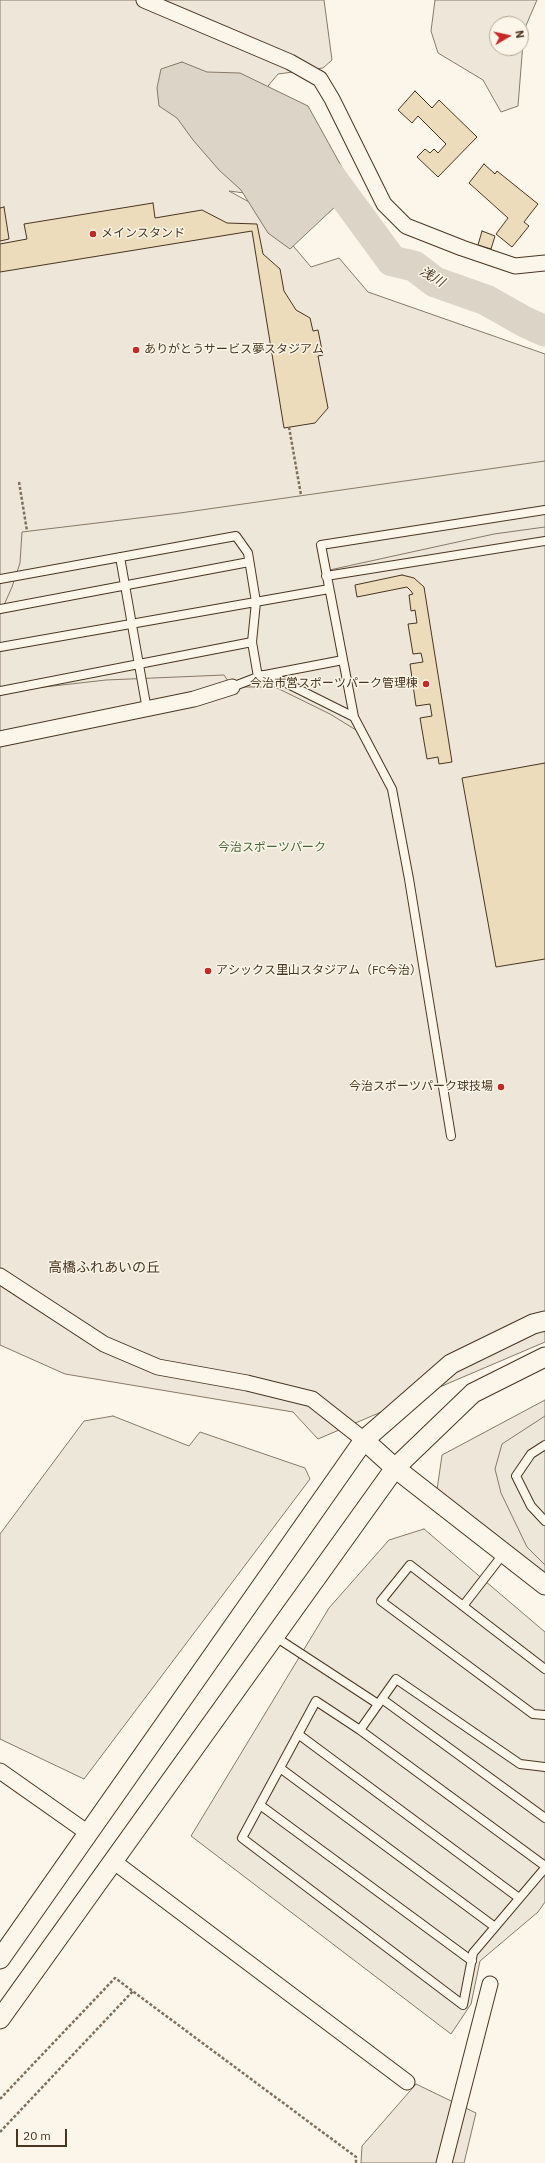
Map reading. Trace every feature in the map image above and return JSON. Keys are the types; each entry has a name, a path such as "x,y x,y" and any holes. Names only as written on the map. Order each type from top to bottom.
{"street":[{"path":"144,0 290,62 320,80 332,99 384,204 406,226 462,248 515,266 545,263"},
{"path":"0,739 147,710 194,699 232,687"},
{"path":"0,1276 104,1344 158,1367 247,1383 312,1398 364,1440 395,1468 545,1585"},
{"path":"0,1959 364,1440 451,1364 532,1324 545,1320"},
{"path":"0,2019 395,1468 473,1393 545,1357"},
{"path":"0,1771 88,1834"},
{"path":"114,1861 407,2082"},
{"path":"444,2163 490,1984"}],"lane":[{"path":"451,1136 409,878 392,789 354,717 321,545 545,510"},
{"path":"0,579 236,536 248,553 256,602 252,642 260,676"},
{"path":"326,576 545,541"},
{"path":"120,557 147,710"},
{"path":"0,609 249,562"},
{"path":"0,647 329,589"},
{"path":"0,691 252,642"},
{"path":"232,687 260,676 343,660"},
{"path":"260,676 280,680 354,717"},
{"path":"545,1445 532,1454 516,1476 531,1506 545,1521"},
{"path":"463,1606 504,1553"},
{"path":"545,1669 410,1565 381,1601 533,1714 545,1715"},
{"path":"274,1636 380,1702 545,1818"},
{"path":"360,1730 396,1678 520,1764 545,1767"},
{"path":"316,1702 360,1730 545,1867 474,1953 463,2005 242,1838 316,1702"},
{"path":"298,1734 519,1898"},
{"path":"280,1768 495,1927"},
{"path":"260,1805 472,1961"}],"path":[{"path":"289,427 301,495"},
{"path":"19,482 27,531"},
{"path":"0,2099 115,1978 356,2158 356,2163"},
{"path":"0,2132 133,1991"}],"green space":[{"name":"今治スポーツパーク","path":"0,0 324,0 332,60 323,68 278,74 258,98 290,199 229,191 262,209 311,267 339,258 368,292 545,354 545,1342 318,1439 293,1412 65,1374 0,1345"},
{"path":"435,0 537,0 529,18 529,16 489,16 489,56 522,56 518,106 501,112 483,80 438,53 431,31"},
{"path":"545,1400 545,1576 437,1490 442,1455"},
{"path":"416,2084 476,2113 464,2163 361,2163 362,2146"}],"shaded area":[{"path":"182,62 207,72 240,73 308,106 354,189 290,249 268,233 241,190 219,170 193,140 177,118 159,106 157,88 161,69"},
{"path":"545,461 545,527 494,534 325,571 336,615 356,730 330,714 275,687 232,687 224,675 106,680 0,692 0,614 12,587 20,563 22,532 180,513"},
{"path":"113,1416 189,1446 200,1432 305,1468 310,1479 84,1779 0,1739 0,1534 84,1421"},
{"path":"545,1416 545,1565 527,1547 501,1493 495,1469 502,1444"},
{"path":"424,1529 545,1632 545,1902 538,1912 480,1961 471,2004 451,2034 191,1836 329,1608 389,1540"}],"building":[{"path":"415,91 432,108 439,100 477,137 438,177 417,157 425,149 430,153 434,149 438,153 446,144 418,116 412,123 398,110"},
{"path":"484,164 495,174 497,171 538,204 524,222 529,226 512,247 496,234 508,218 469,183"},
{"path":"153,203 155,218 202,210 227,223 257,224 263,254 280,269 284,291 296,310 310,318 313,331 318,330 323,355 318,356 328,408 315,423 284,428 252,231 0,272 0,244 27,239 24,224"},
{"path":"4,207 9,239 0,241 0,208"},
{"path":"482,231 495,236 491,249 478,245"},
{"name":"今治市営スポーツパーク管理棟","path":"402,575 414,578 424,587 452,762 439,764 438,757 427,759 420,718 432,716 430,704 416,706 410,664 423,662 421,653 413,654 408,624 417,623 415,610 411,611 409,595 413,594 407,587 357,597 355,585"},
{"path":"545,763 545,959 496,967 462,778"}],"waterway":[{"name":"浅川","path":"329,175 392,261 414,266 435,282 486,300 525,322 545,331"}],"place":[{"name":"メインスタンド","path":"93,234"},
{"name":"ありがとうサービス夢スタジアム","path":"136,350"},
{"name":"今治市営スポーツパーク管理棟","path":"426,684"},
{"name":"アシックス里山スタジアム（FC今治）","path":"208,971"},
{"name":"今治スポーツパーク球技場","path":"501,1087"}],"district":[{"name":"高橋ふれあいの丘","path":"104,1268"}]}
